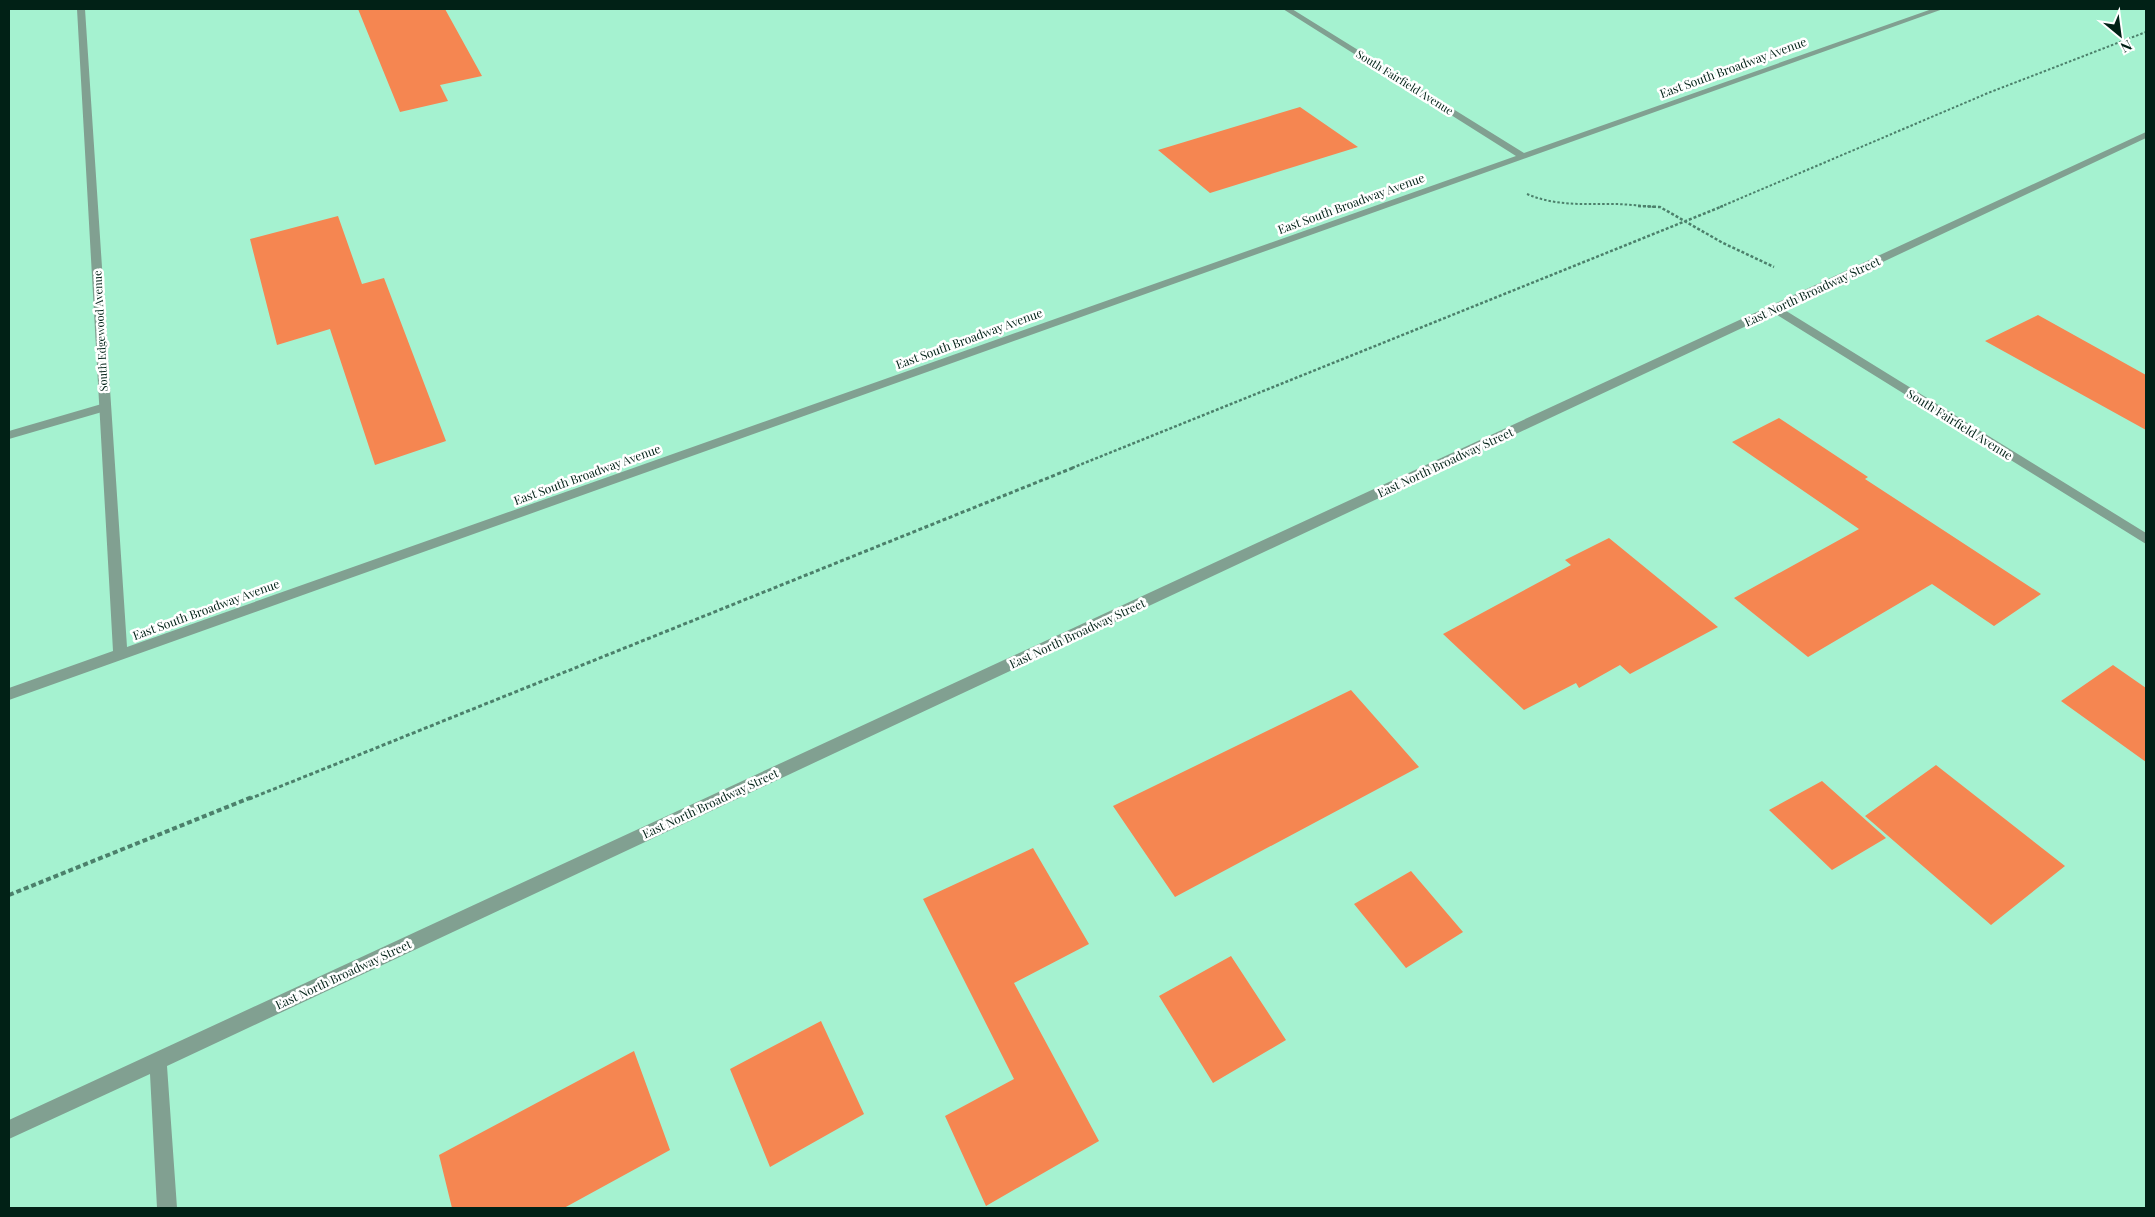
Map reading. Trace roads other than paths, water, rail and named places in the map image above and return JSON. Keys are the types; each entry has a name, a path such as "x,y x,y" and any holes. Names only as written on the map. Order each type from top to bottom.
{"street":[{"name":"South Edgewood Avenue","path":"81,9 120,654"},
{"name":"South Fairfield Avenue","path":"1287,9 1524,156"},
{"name":"East South Broadway Avenue","path":"9,694 1939,9"},
{"name":"East North Broadway Street","path":"9,1130 2146,135"},
{"name":"South Fairfield Avenue","path":"1774,308 2146,539"},
{"path":"9,435 105,407"},
{"path":"158,1061 168,1208"}]}
